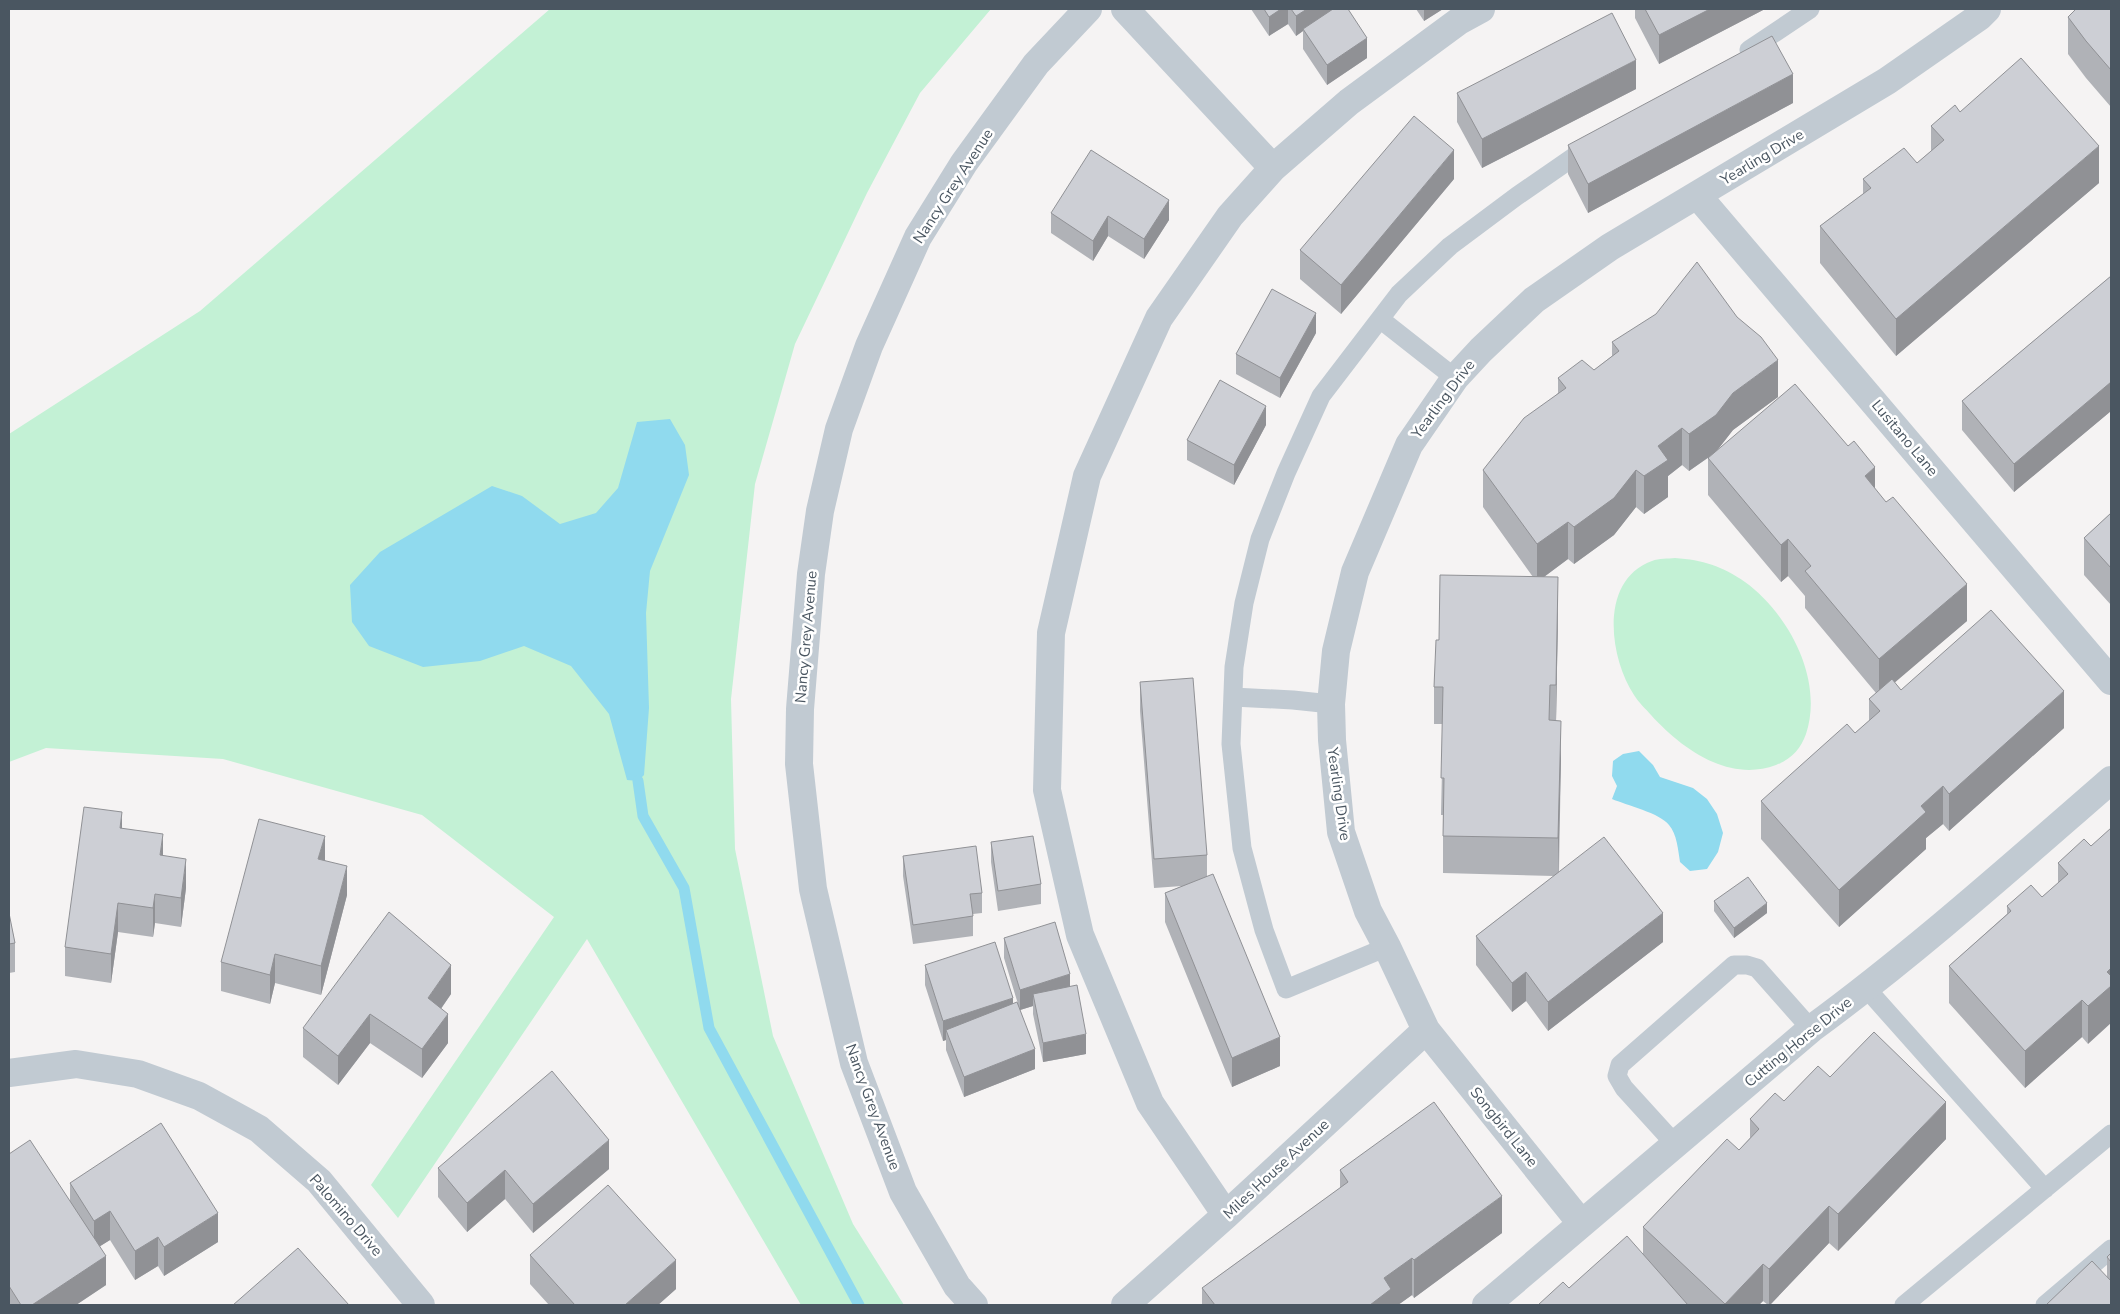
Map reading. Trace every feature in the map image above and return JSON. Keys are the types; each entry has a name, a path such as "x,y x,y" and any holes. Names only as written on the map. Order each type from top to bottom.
{"street":[{"name":"Nancy Grey Avenue","path":"974,1305 957,1286 903,1192 854,1063 827,954 813,889 799,764 800,709 810,584 820,511 840,429 869,346 918,237 964,163 1036,64 1088,9"},
{"path":"1125,9 1273,168"},
{"path":"1226,1216 1150,1103 1080,935 1047,790 1051,633 1086,476 1159,318 1230,216 1273,168 1349,102 1459,21 1482,9"},
{"name":"Yearling Drive","path":"1426,1030 1387,946 1368,911 1341,832 1332,740 1331,704 1336,651 1355,572 1410,445 1455,378 1481,350 1534,300 1610,247 1887,81 1979,17 1987,9"},
{"name":"Lusitano Lane","path":"1698,196 2111,681"},
{"name":"Cutting Horse Drive","path":"1486,1305 1674,1143 1811,1029 1933,934 2111,780"},
{"name":"Miles House Avenue","path":"1126,1305 1226,1216 1426,1030"},
{"name":"Songbird Lane","path":"1426,1030 1582,1223"},
{"name":"Palomino Drive","path":"9,1073 76,1064 138,1074 199,1096 259,1128 319,1181 421,1305"}],"lane":[{"path":"1735,58 1761,43 1810,9"},
{"path":"1387,946 1286,989 1264,930 1242,848 1231,744 1234,667 1244,604 1260,539 1286,473 1322,396 1399,294 1450,246 1517,196 1601,139"},
{"path":"1380,319 1455,378"},
{"path":"1233,697 1331,704"},
{"path":"1674,1143 1624,1088 1618,1076 1620,1065 1734,965 1746,964 1757,968 1811,1029"},
{"path":"1866,988 2045,1188"},
{"path":"1904,1305 2111,1134"},
{"path":"2045,1305 2111,1249"}],"green space":[{"path":"550,9 991,9 920,93 867,193 795,344 755,484 731,699 735,849 773,1036 853,1224 904,1305 801,1305 587,939 398,1218 371,1185 554,917 422,815 223,759 46,748 9,762 9,434 200,311"},
{"path":"1675,558 1695,560 1712,565 1745,582 1776,612 1799,650 1810,692 1810,713 1806,734 1801,744 1782,763 1758,769 1740,769 1723,766 1707,759 1691,750 1663,727 1634,695 1625,679 1615,641 1614,621 1616,602 1623,585 1635,571 1652,561"}],"water":[{"path":"670,419 685,445 689,475 650,571 646,613 649,708 644,775 638,781 627,780 609,714 571,666 524,646 480,661 423,667 369,646 352,622 350,585 380,552 492,486 522,496 560,524 596,513 618,488 637,422"},
{"path":"1639,751 1653,765 1660,777 1693,788 1707,799 1717,814 1723,833 1718,852 1707,869 1690,871 1680,862 1674,833 1665,821 1651,813 1612,799 1617,786 1612,776 1613,761 1623,754"}],"building":[{"path":"1264,9 1281,9 1269,17"},
{"path":"1291,9 1307,9 1296,16"},
{"path":"1333,9 1348,9 1367,38 1327,65 1303,29"},
{"path":"1645,9 1710,9 1659,35"},
{"path":"2076,9 2111,9 2111,70 2068,17"},
{"path":"1612,13 1636,60 1482,139 1457,93"},
{"path":"1772,36 1793,74 1588,184 1568,145"},
{"path":"2021,58 2099,146 1896,319 1820,226 1871,188 1863,179 1904,148 1917,163 1944,140 1931,126 1955,105 1960,112"},
{"path":"1414,116 1454,150 1341,285 1300,250"},
{"path":"1091,150 1169,200 1144,239 1108,216 1093,241 1051,213"},
{"path":"1697,262 1737,317 1761,337 1778,360 1733,393 1716,415 1689,434 1682,428 1658,446 1668,460 1644,476 1636,470 1614,498 1574,527 1568,522 1537,544 1483,470 1524,418 1566,388 1558,378 1582,360 1594,370 1619,351 1612,342 1656,314"},
{"path":"2111,276 2111,382 2014,464 1962,401"},
{"path":"1272,289 1316,313 1280,378 1236,354"},
{"path":"1220,380 1266,406 1234,465 1187,440"},
{"path":"1795,384 1848,446 1854,441 1875,467 1865,476 1886,502 1893,497 1967,584 1879,659 1805,571 1811,566 1788,539 1781,545 1708,458"},
{"path":"2111,513 2111,568 2084,538"},
{"path":"1440,575 1558,577 1556,685 1550,685 1549,720 1561,721 1558,838 1443,836 1444,778 1441,778 1443,687 1434,687 1436,640 1439,640"},
{"path":"1991,610 2064,691 1949,794 1943,786 1921,806 1926,812 1839,890 1761,801 1847,724 1855,733 1880,711 1869,699 1892,679 1901,690"},
{"path":"1193,678 1207,855 1154,859 1140,682"},
{"path":"84,807 122,812 120,828 163,834 160,855 186,859 181,898 155,894 153,908 118,903 111,954 65,947"},
{"path":"259,819 325,836 318,859 347,866 321,966 275,954 270,975 221,962"},
{"path":"2111,828 2111,968 2107,972 2111,976 2111,986 2088,1006 2082,1000 2025,1051 1949,966 2011,911 2007,906 2031,885 2042,897 2068,874 2058,863 2084,839 2091,846"},
{"path":"1033,836 1041,884 998,891 991,842"},
{"path":"1604,837 1663,913 1548,1002 1526,972 1512,983 1476,936"},
{"path":"976,846 982,893 970,894 973,916 913,925 903,856"},
{"path":"1213,874 1280,1037 1232,1058 1165,893"},
{"path":"1748,877 1767,903 1734,928 1714,901"},
{"path":"389,912 451,965 428,998 448,1014 422,1049 370,1014 338,1056 303,1028"},
{"path":"9,913 15,943 9,944"},
{"path":"1055,922 1070,974 1020,990 1004,938"},
{"path":"995,942 1013,998 943,1021 925,965"},
{"path":"1077,985 1086,1034 1043,1043 1033,994"},
{"path":"1017,1002 1035,1049 964,1077 946,1030"},
{"path":"1874,1032 1946,1102 1838,1214 1829,1206 1769,1269 1763,1264 1725,1304 1643,1227 1727,1139 1739,1150 1759,1129 1750,1119 1775,1093 1784,1101 1818,1066 1830,1077"},
{"path":"552,1071 609,1140 533,1204 505,1170 467,1203 438,1168"},
{"path":"1434,1102 1502,1196 1414,1260 1412,1258 1384,1278 1391,1289 1370,1305 1215,1305 1202,1288 1348,1182 1340,1170"},
{"path":"161,1123 218,1213 164,1247 158,1237 135,1251 110,1211 94,1221 70,1183"},
{"path":"30,1140 106,1256 32,1305 21,1305 9,1286 9,1154"},
{"path":"608,1185 676,1260 625,1305 575,1305 530,1255"},
{"path":"1627,1236 1688,1305 1538,1305 1563,1282 1569,1288"},
{"path":"298,1248 349,1305 233,1305"},
{"path":"2111,1253 2111,1262 2107,1257"},
{"path":"2092,1261 2111,1281 2110,1305 2046,1305"}],"waterway":[{"path":"638,781 643,816 684,888 709,1028 859,1305"}]}
